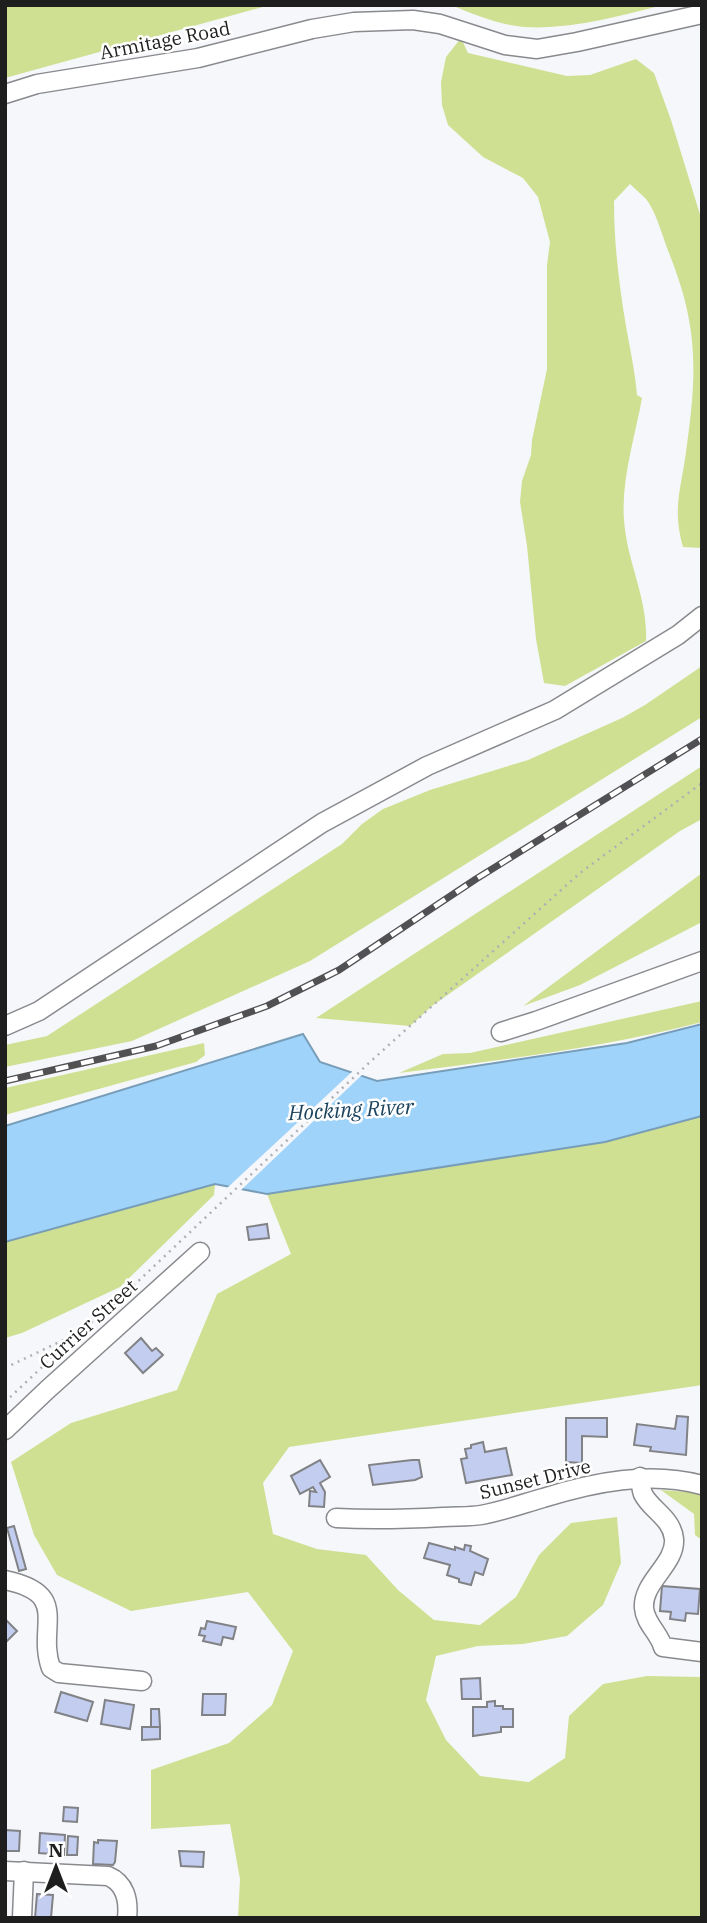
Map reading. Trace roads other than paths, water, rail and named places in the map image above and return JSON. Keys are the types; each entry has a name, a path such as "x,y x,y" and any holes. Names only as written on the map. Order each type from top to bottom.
{"street":[{"name":"Armitage Road","path":"5,94 37,84 198,58 312,29 354,22 402,20 440,24 505,45 537,48 577,42 702,14"},
{"path":"5,1026 39,1011 322,823 427,765 555,709 678,635 702,616"},
{"path":"501,1032 702,961"},
{"name":"Currier Street","path":"5,1430 200,1251"},
{"path":"640,1478 643,1495 664,1517 674,1537 673,1548 644,1600 644,1612 660,1637 663,1647 702,1651"},
{"name":"Sunset Drive","path":"336,1518 387,1521 477,1516 604,1483 640,1478 673,1478 702,1485"},
{"path":"5,1580 19,1583 41,1596 48,1613 47,1658 51,1668 60,1673 142,1681"},
{"path":"5,1871 102,1874 113,1878 122,1887 127,1903 127,1918"},
{"path":"22,1918 24,1871"}],"water":[{"name":"Hocking River","path":"702,1024 702,1116 605,1142 267,1194 215,1184 5,1242 5,1126 303,1034 320,1062 377,1081 627,1043"}],"railway":[{"path":"5,1081 156,1046 267,1006 339,970 476,879 702,739"}]}
